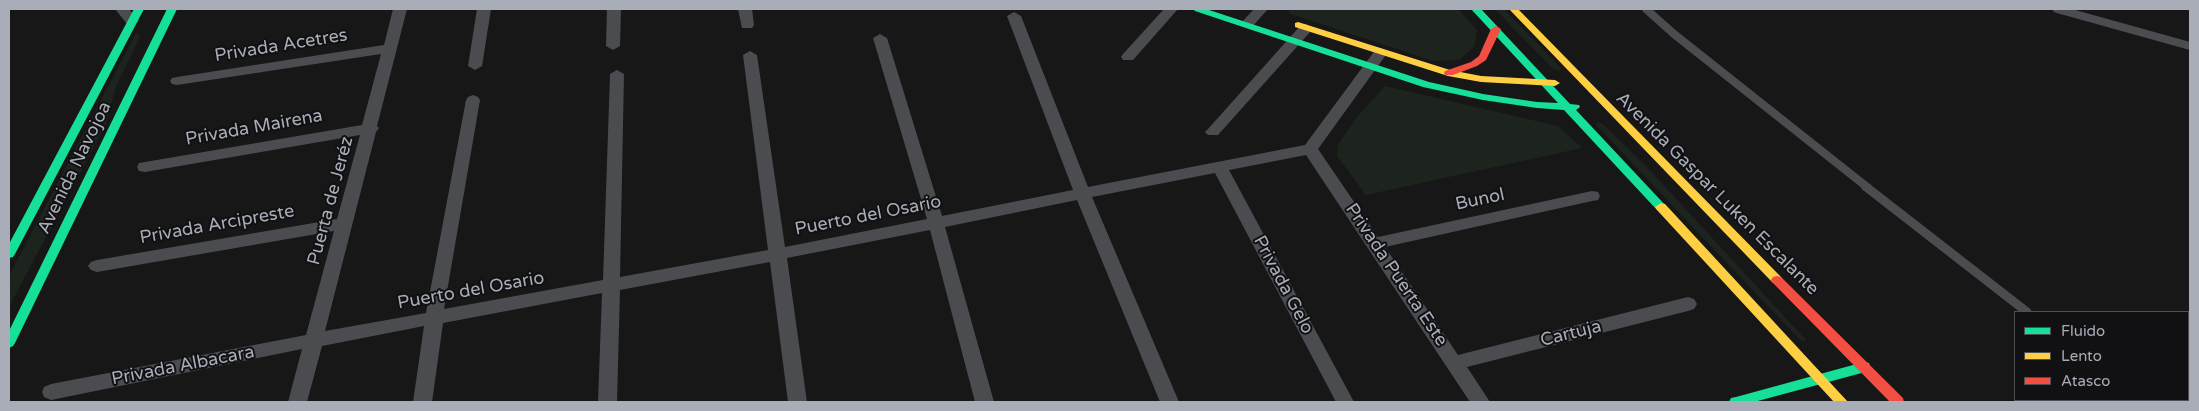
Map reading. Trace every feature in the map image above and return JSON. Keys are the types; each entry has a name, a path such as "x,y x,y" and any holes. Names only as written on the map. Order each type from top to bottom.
{"street":[{"path":"122,9 135,15"},
{"name":"Avenida Navojoa","path":"9,342 172,9"},
{"name":"Puerta de Jeréz","path":"298,402 316,340 400,9"},
{"path":"475,66 484,9"},
{"path":"613,46 614,9"},
{"path":"745,9 747,25"},
{"path":"1128,57 1171,9"},
{"path":"1198,9 1427,85 1483,97 1568,108 1596,107"},
{"path":"1476,9 1547,83 1568,108 1842,402"},
{"name":"Avenida Gaspar Luken Escalante","path":"1513,9 1584,83 1596,107 1898,402"},
{"path":"1247,24 1255,10 1274,18"},
{"name":"Avenida Navojoa","path":"9,254 135,15"},
{"path":"149,16 158,39"},
{"path":"1014,16 1083,195 1170,402"},
{"path":"1290,23 1448,73 1481,79 1584,83"},
{"path":"1213,132 1306,28"},
{"path":"1448,73 1474,64 1484,58 1496,29"},
{"path":"880,38 936,223 985,402"},
{"name":"Privada Acetres","path":"177,81 391,48"},
{"path":"1310,149 1381,52"},
{"path":"750,55 798,402"},
{"path":"608,402 617,74"},
{"path":"1481,79 1483,97"},
{"path":"422,402 473,100"},
{"name":"Privada Mairena","path":"144,168 371,128"},
{"name":"Puerto del Osario","path":"316,340 778,254 1310,149"},
{"name":"Privada Puerta Este","path":"1310,149 1376,243 1480,402"},
{"name":"Privada Gelo","path":"1220,167 1345,402"},
{"name":"Bunol","path":"1376,243 1592,196"},
{"name":"Privada Arcipreste","path":"97,266 345,223"},
{"name":"Cartuja","path":"1454,363 1688,304"},
{"name":"Privada Albacara","path":"51,392 316,340"},
{"path":"1736,402 1864,367"}],"lane":[{"path":"1646,9 1674,34 2026,311"},
{"path":"2056,9 2190,46"}],"shaded area":[{"path":"1291,9 1458,9 1477,30 1475,46 1459,60 1433,61 1288,13"},
{"path":"1495,9 1504,9 1561,68 1559,71 1553,69"},
{"path":"136,33 141,35 115,89 106,124 9,307 9,276"},
{"path":"1385,86 1558,126 1582,148 1366,195 1337,156 1338,144 1357,117"},
{"path":"1597,122 1603,124 1646,166 1806,340 1803,342 1800,340 1596,125"}],"traffic: fast":[{"path":"9,254 139,9"},
{"path":"9,343 172,9"},
{"path":"1198,9 1427,85 1483,97 1537,105 1575,107"},
{"path":"1476,9 1661,207"},
{"path":"1736,402 1864,367"}],"traffic: slow":[{"path":"1513,9 1777,280"},
{"path":"1298,25 1448,73 1481,79 1555,83"},
{"path":"1661,207 1842,402"}],"traffic: jam":[{"path":"1449,73 1474,64 1483,58 1496,29"},
{"path":"1777,280 1898,402"}]}
